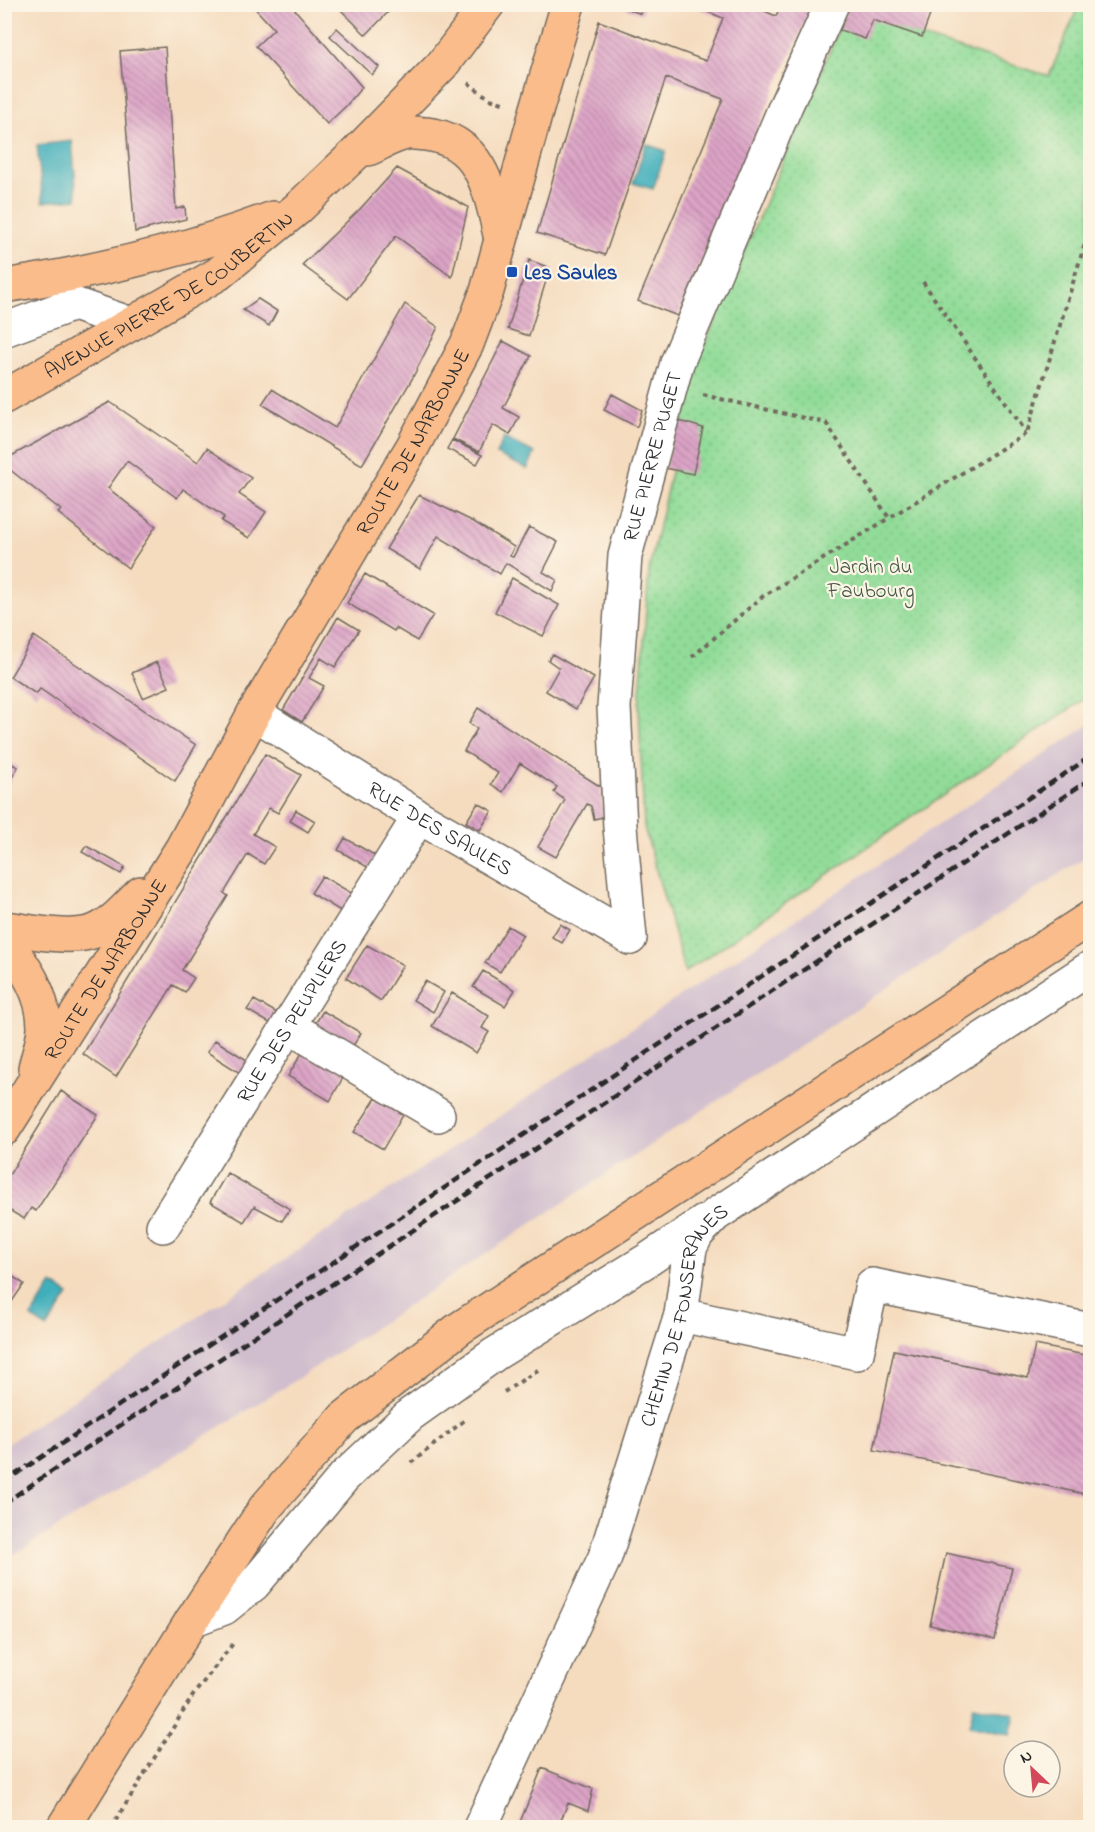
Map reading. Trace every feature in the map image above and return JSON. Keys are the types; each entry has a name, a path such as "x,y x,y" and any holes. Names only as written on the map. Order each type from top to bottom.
{"main road":[{"name":"AVENUE PIERRE DE COUBERTIN","path":"4,397 218,274 297,208 356,154 442,65 488,4"},
{"name":"ROUTE DE NARBONNE","path":"4,1129 182,848 254,712 413,446 467,344 487,291 568,4"},
{"path":"356,154 408,132 440,136 464,150 479,166 489,187 502,240"},
{"path":"4,286 54,279 222,237 297,208"},
{"name":"ROUTE DE NARBONNE","path":"4,928 56,934 90,933 113,919 143,891 182,848"},
{"path":"63,1827 265,1508 344,1418 460,1328 1090,918"},
{"name":"ROUTE DE NARBONNE","path":"4,938 29,972 40,999 44,1028 29,1090"}],"street":[{"name":"RUE PIERRE PUGET","path":"630,938 620,827 614,707 625,556 677,363 829,5"},
{"path":"74,304 88,270"},
{"path":"4,330 74,304 131,324"},
{"name":"RUE DES SAULES","path":"254,712 419,817 630,938"},
{"name":"RUE DES PEUPLIERS","path":"163,1226 419,817"},
{"name":"CHEMIN DE FONSERANES","path":"480,1827 605,1557 681,1315 690,1248 697,1234 715,1215 1090,968"},
{"path":"288,1026 438,1115"},
{"path":"192,1620 224,1608 254,1584 344,1477 411,1414 495,1354 649,1259 715,1215"},
{"path":"681,1315 857,1353 872,1285 1090,1330"}],"path":[{"path":"442,65 490,99 536,112"},
{"path":"692,657 762,597 1027,433 1090,227"},
{"path":"923,282 1027,433"},
{"path":"670,387 826,423 889,518"},
{"path":"503,1392 543,1367"},
{"path":"405,1468 474,1412"},
{"path":"111,1827 194,1694 241,1636"}],"shaded area":[{"path":"1090,724 1090,854 297,1379 5,1560 5,1445"}],"green space":[{"name":"Jardin du Faubourg","path":"1079,5 1090,5 1090,695 685,972 644,827 639,708 649,570 694,370 848,8 922,37 1049,76"}],"water":[{"path":"72,141 77,199 43,202 37,145"},
{"path":"646,144 666,151 653,189 633,183"},
{"path":"504,438 535,453 527,469 496,454"},
{"path":"52,1284 69,1295 47,1328 31,1317"},
{"path":"974,1705 1015,1714 1010,1735 969,1726"}],"building":[{"path":"251,4 290,4 362,87 327,124 256,46 274,29"},
{"path":"335,4 396,4 366,35"},
{"path":"615,4 645,4 641,14"},
{"path":"688,4 764,4 762,10 776,16 781,4 805,4 812,8 775,88 678,316 638,301 723,99 666,78 605,255 537,233 599,21 706,61 723,18"},
{"path":"849,4 934,4 922,37 873,20 865,39 840,30"},
{"path":"337,28 379,67 372,75 330,36"},
{"path":"165,47 176,209 185,207 186,219 135,232 120,51"},
{"path":"397,168 468,207 452,277 396,236 348,299 302,265 360,209"},
{"path":"529,260 550,268 529,336 508,329"},
{"path":"258,299 277,311 269,326 243,310"},
{"path":"405,304 438,327 412,379 362,465 262,404 272,389 335,428"},
{"path":"503,341 531,356 503,408 519,417 510,435 493,425 479,452 453,439"},
{"path":"612,394 642,410 637,427 604,410"},
{"path":"110,402 198,462 207,448 251,478 239,494 266,512 249,538 221,521 224,517 183,489 177,498 127,461 108,488 156,526 128,568 58,513 61,510 4,465 4,460"},
{"path":"676,420 703,428 693,474 665,468"},
{"path":"452,440 482,455 477,464 447,449"},
{"path":"419,495 474,522 514,547 510,556 513,557 529,527 558,542 543,572 557,580 552,591 506,563 500,574 438,536 420,569 386,549"},
{"path":"365,574 433,615 417,641 396,628 394,631 347,603"},
{"path":"512,578 559,605 543,636 495,612"},
{"path":"338,617 359,630 335,667 321,658 309,678 324,686 302,722 283,710"},
{"path":"34,636 196,745 175,781 40,689 36,694 10,677"},
{"path":"552,654 594,678 576,709 546,691 559,668 548,660"},
{"path":"157,662 169,687 143,698 132,673"},
{"path":"478,708 601,787 603,817 594,819 591,806 587,804 556,857 538,847 565,800 554,792 557,787 520,763 503,792 491,784 498,773 464,751 477,729 469,723"},
{"path":"265,754 301,775 278,813 269,808 253,834 275,847 264,864 248,854 224,893 228,896 182,970 194,978 185,992 173,985 116,1077 83,1054"},
{"path":"4,760 18,767 4,791"},
{"path":"478,803 492,811 480,830 466,822"},
{"path":"296,810 315,821 308,832 290,821"},
{"path":"345,838 376,856 369,868 338,850"},
{"path":"86,846 125,867 121,874 82,852"},
{"path":"322,876 353,894 342,912 311,893"},
{"path":"560,924 570,930 562,943 552,937"},
{"path":"508,926 523,935 500,972 485,963"},
{"path":"367,945 403,965 381,1001 346,978"},
{"path":"483,971 515,990 505,1006 473,987"},
{"path":"425,981 444,992 433,1012 413,1000"},
{"path":"452,993 489,1016 482,1028 489,1032 476,1053 432,1026"},
{"path":"254,1000 279,1014 273,1025 247,1010"},
{"path":"323,1011 361,1033 353,1046 315,1024"},
{"path":"215,1040 250,1062 243,1075 207,1052"},
{"path":"305,1048 346,1072 330,1101 288,1076"},
{"path":"61,1091 98,1115 36,1211 31,1208 24,1219 9,1210 4,1216 4,1183"},
{"path":"376,1098 403,1114 383,1149 354,1132"},
{"path":"227,1173 290,1209 282,1221 254,1206 244,1222 210,1202"},
{"path":"4,1271 24,1284 4,1313"},
{"path":"1035,1345 1090,1356 1090,1495 874,1450 894,1350 1028,1378"},
{"path":"946,1553 1012,1568 995,1640 930,1625"},
{"path":"542,1768 593,1789 588,1811 568,1803 558,1827 518,1827"}],"railway":[{"path":"4,1482 1090,757"},
{"path":"4,1503 1090,779"}],"place":[{"name":"Les Saules","path":"512,272"}]}
